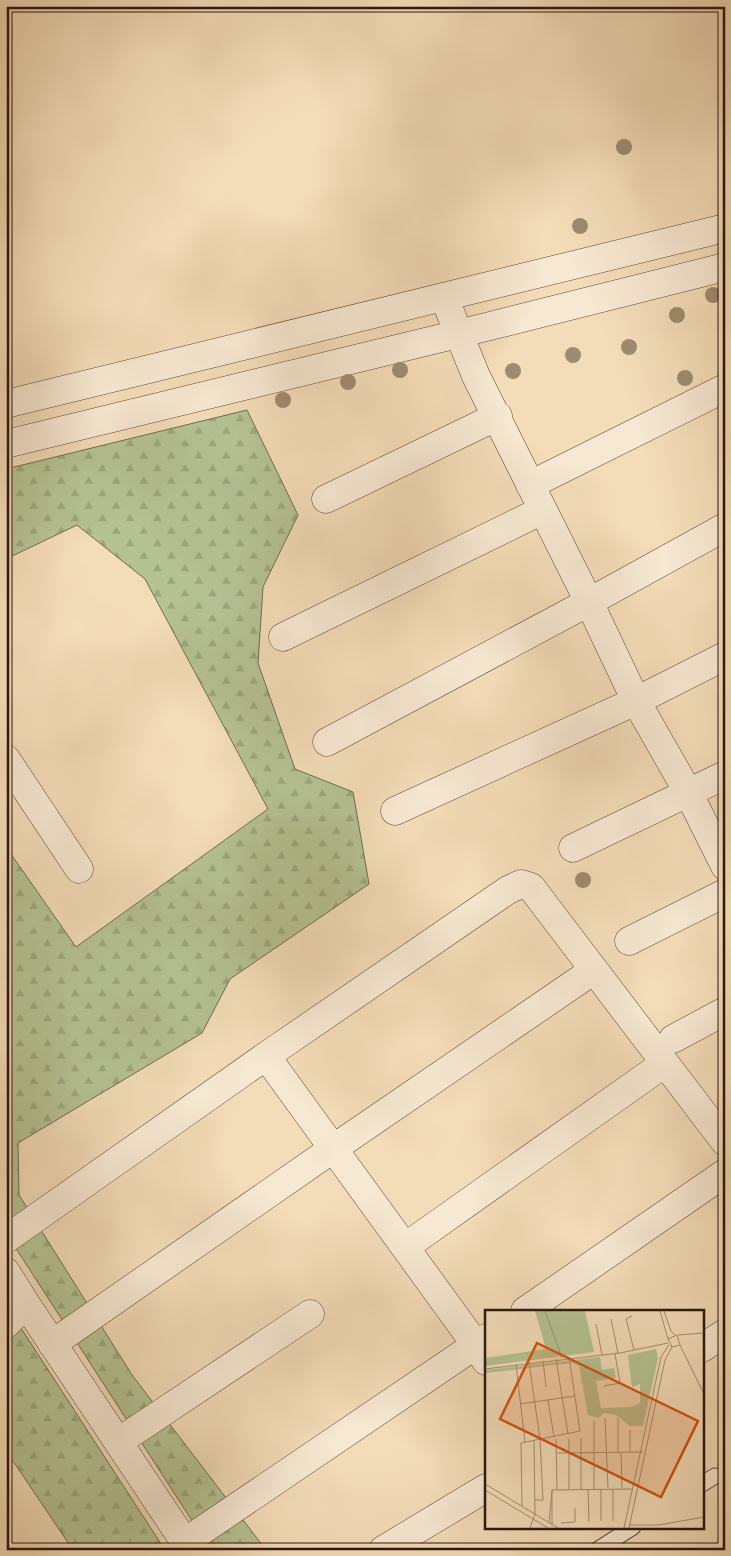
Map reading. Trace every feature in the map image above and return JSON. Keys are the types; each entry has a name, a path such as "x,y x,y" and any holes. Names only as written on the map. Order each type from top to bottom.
{"street":[{"path":"6,404 725,228"},
{"path":"6,444 725,267"},
{"path":"444,297 476,376 498,416 636,701 688,792 725,866"},
{"path":"530,485 725,388"},
{"path":"326,499 498,416"},
{"path":"282,637 543,510"},
{"path":"327,742 725,527"},
{"path":"396,811 636,701 725,656"},
{"path":"6,759 79,869"},
{"path":"573,848 725,775"},
{"path":"6,1239 266,1056 508,890 521,884 530,887 594,970 669,1051 725,1142"},
{"path":"629,941 725,893"},
{"path":"52,1344 594,970"},
{"path":"405,1247 725,1011"},
{"path":"6,1272 187,1546 483,1348 405,1247 266,1056"},
{"path":"526,1310 725,1173"},
{"path":"6,1324 26,1304"},
{"path":"118,1442 310,1314"},
{"path":"704,1347 725,1333"},
{"path":"383,1550 485,1489"}],"lane":[{"path":"597,1550 631,1528"}],"green space":[{"path":"247,410 298,515 263,587 258,663 295,769 353,792 369,884 230,979 202,1033 18,1143 19,1195 132,1375 266,1550 211,1550 6,1233 6,847 76,947 268,809 145,579 77,525 6,559 6,469"},
{"path":"6,1305 165,1550 73,1550 13,1461 6,1466"}]}
